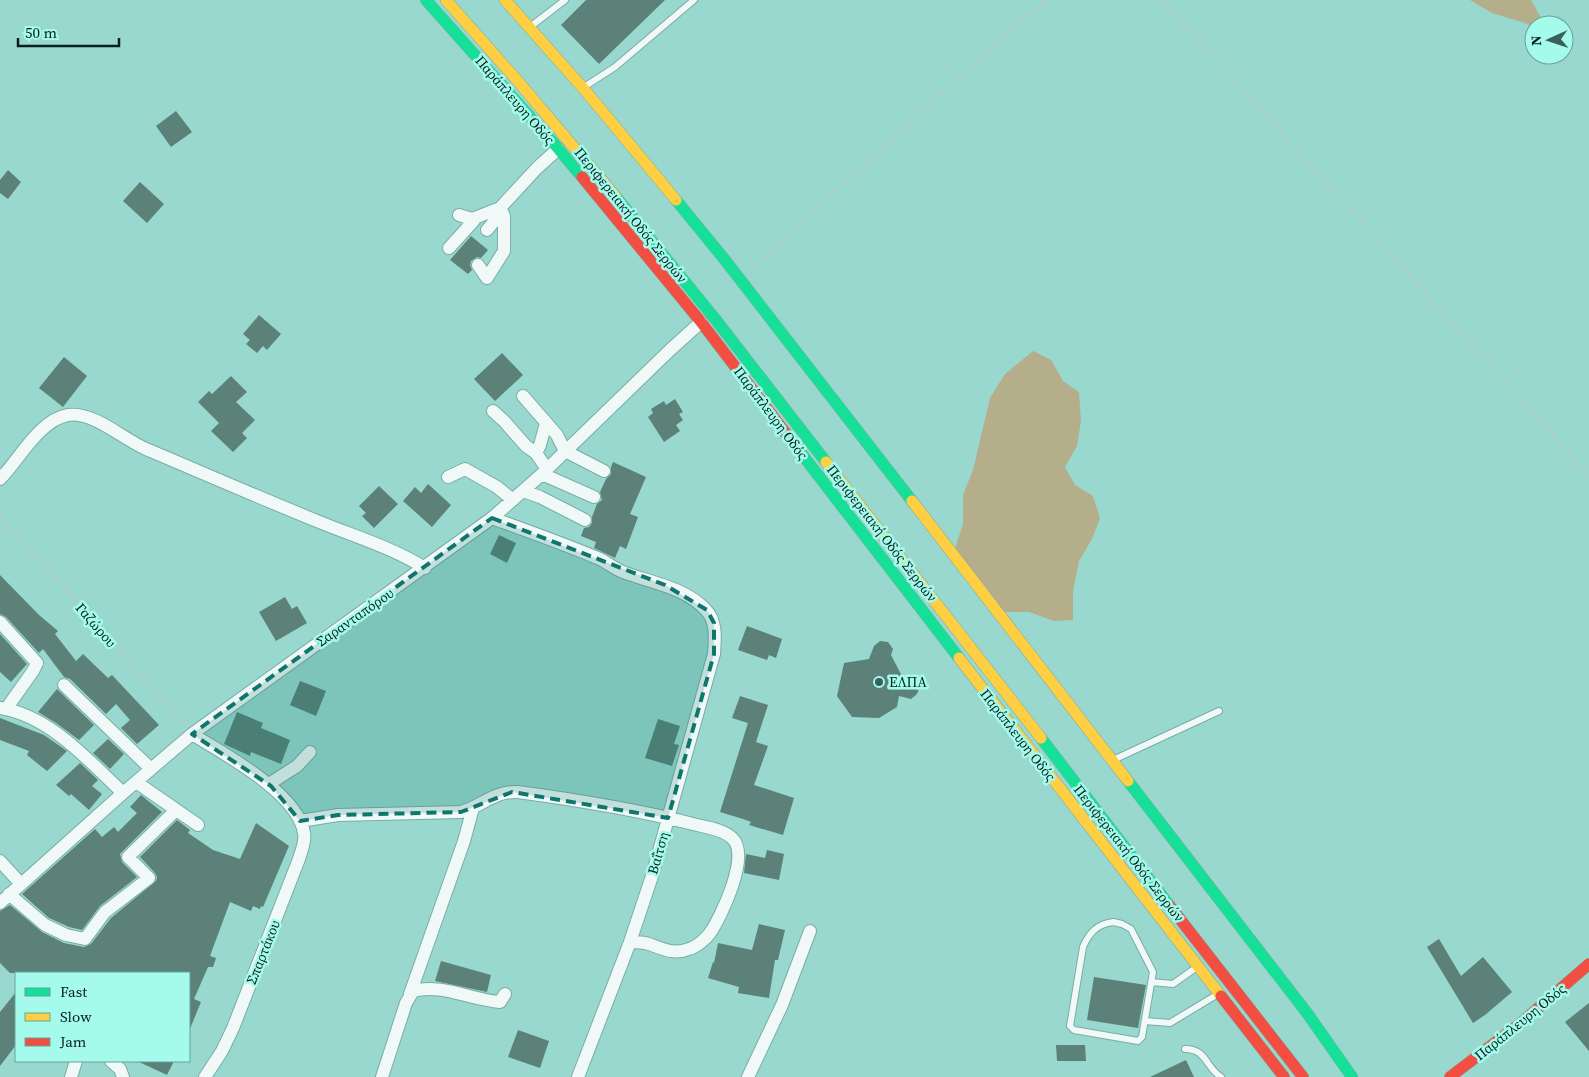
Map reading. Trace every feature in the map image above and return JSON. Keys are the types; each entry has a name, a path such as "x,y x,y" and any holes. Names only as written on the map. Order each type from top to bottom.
{"street":[{"name":"Παράπλευρη Οδός","path":"426,0 558,148 701,322 1280,1075"},
{"name":"Περιφερειακή Οδός Σερρών","path":"446,0 531,96 716,320 1303,1077"},
{"path":"505,0 583,88 740,279 1314,1022 1352,1077"},
{"path":"487,230 532,173 558,148"},
{"path":"459,215 472,219 501,210"},
{"path":"478,265 487,278 504,251 504,216 501,210"},
{"path":"449,248 478,217"},
{"name":"Σαρανταπόρου","path":"5,898 192,734 492,518 545,471 665,354 701,322"},
{"path":"523,396 558,435 565,451 604,471"},
{"path":"493,411 526,446 536,453 545,471 594,498"},
{"path":"0,479 40,432 51,422 69,415 86,416 134,443 318,522 392,550 425,568"},
{"path":"536,453 546,423"},
{"path":"448,477 465,469 497,487 513,500"},
{"path":"523,491 540,497 585,520"},
{"name":"Βαΐτση","path":"492,518 601,560 626,573 665,585 685,594 707,610 714,623 714,654 652,876 630,942 578,1077"},
{"path":"0,622 37,663 34,670 3,708 25,715 54,732 123,793"},
{"path":"64,684 151,769"},
{"path":"192,734 269,784 285,799 300,820 338,815 452,813 473,808 497,794 518,792 627,809 715,830 732,838 737,851 737,867 733,885 726,905 709,935 691,949 676,952 667,951 649,944 630,942"},
{"path":"269,784 297,766 310,752"},
{"path":"136,782 198,825"},
{"path":"382,1077 464,841 473,808"},
{"path":"5,898 45,925 66,934 86,939 104,912 149,878 128,857 176,810"},
{"name":"Σπαρτάκου","path":"205,1077 228,1040 293,876 304,838 300,820"},
{"path":"0,861 21,884"},
{"path":"748,1077 782,1005 810,931"},
{"name":"Παράπλευρη Οδός","path":"1450,1077 1506,1036 1551,999 1589,964"},
{"path":"410,994 422,988 444,989 483,1001 500,1002 505,994"},
{"path":"70,1077 76,1062"},
{"path":"111,1062 120,1069 123,1077"}],"lane":[{"path":"529,27 565,0"},
{"path":"583,88 615,67 694,0"},
{"path":"1112,761 1219,711"},
{"path":"1113,922 1131,929 1152,970 1145,1021 1142,1037 1135,1042 1074,1030 1070,1026 1083,947 1091,932 1097,926 1113,922"},
{"path":"1151,982 1173,984 1198,967"},
{"path":"1145,1021 1170,1023 1219,994"},
{"path":"1185,1049 1200,1052 1212,1069 1221,1077"}],"path":[{"path":"740,279 1045,0"},
{"path":"1162,0 1589,476"},
{"name":"Γαζώρου","path":"0,516 192,734"}],"highlighted area":[{"path":"492,518 665,585 707,610 714,623 714,654 668,818 512,792 461,812 338,815 300,821 271,786 192,734"}],"shaded area":[{"path":"1470,0 1531,0 1539,15 1524,15 1524,23 1492,13"},
{"path":"1033,351 1051,360 1063,381 1079,392 1081,421 1077,446 1065,467 1075,485 1093,496 1100,518 1092,539 1079,561 1073,591 1073,620 1054,621 1029,612 1004,612 955,548 963,524 963,495 973,470 990,398 1005,374"}],"building":[{"path":"586,0 665,0 599,64 561,25"},
{"path":"176,111 192,132 171,147 156,126"},
{"path":"8,170 21,182 8,199 0,193 0,180"},
{"path":"140,182 164,204 147,223 123,201"},
{"path":"471,236 488,250 481,258 477,257 471,261 472,270 468,274 450,260"},
{"path":"259,315 281,334 267,350 263,346 257,353 246,344 250,340 243,334"},
{"path":"502,353 523,375 495,401 474,379"},
{"path":"64,357 87,376 63,407 39,388"},
{"path":"231,376 247,392 236,402 255,420 242,433 247,438 233,452 211,431 219,423 198,402 209,391 212,394"},
{"path":"675,399 683,412 679,414 683,420 676,425 680,431 664,442 648,417 653,413 651,409 664,401 666,405"},
{"path":"613,462 646,477 630,514 638,517 626,549 620,546 615,558 594,548 596,542 581,536 584,528 589,527 592,523 592,517 597,504 602,500 600,492 606,479 611,474"},
{"path":"428,484 451,505 432,527 403,501 415,487 421,493"},
{"path":"379,486 398,504 374,528 362,516 366,513 359,506"},
{"path":"499,535 516,543 507,563 490,554"},
{"path":"0,575 39,615 58,631 55,634 76,661 83,654 108,678 112,675 159,725 137,744 121,728 130,720 116,704 106,714 70,679 64,677 43,649 39,653 6,617 0,614"},
{"path":"285,597 292,609 297,606 307,623 276,641 259,612"},
{"path":"747,626 782,639 776,658 769,655 767,660 738,650"},
{"path":"0,634 27,664 11,682 0,672"},
{"name":"ΕΛΠΑ","path":"880,641 888,642 893,649 891,655 903,678 914,678 920,686 917,694 911,699 899,696 897,707 879,718 852,717 837,696 844,663 869,659 874,646"},
{"path":"300,681 326,691 316,716 290,705"},
{"path":"57,689 94,725 79,740 38,712"},
{"path":"740,696 768,705 756,742 768,746 754,785 794,798 783,835 749,825 751,822 720,812 748,723 732,718"},
{"path":"237,712 263,723 261,728 290,740 281,764 251,752 250,756 224,744"},
{"path":"0,718 44,735 67,751 47,771 27,755 29,751 0,740"},
{"path":"658,719 680,726 674,744 679,745 672,766 645,758"},
{"path":"108,739 124,754 110,769 93,753"},
{"path":"80,763 98,780 92,786 102,794 89,810 71,794 69,796 56,785"},
{"path":"141,795 162,812 120,854 122,862 137,877 100,906 82,930 69,927 49,918 22,894 95,829 102,837 114,827 118,832 137,813 130,807"},
{"path":"177,820 190,830 188,833 213,850 240,859 256,823 289,846 263,907 261,906 260,909 253,906 251,911 230,902 210,956 216,958 213,967 208,967 194,999 201,1002 190,1029 190,972 10,973 0,963 0,911 10,905 42,932 64,943 84,947 91,944 111,918 156,881 155,873 140,857"},
{"path":"767,850 784,854 779,880 744,873 746,854 765,858"},
{"path":"759,924 785,930 778,960 775,960 769,998 738,993 739,987 708,978 714,963 718,943 752,950"},
{"path":"1439,939 1461,976 1483,957 1512,992 1473,1023 1427,947"},
{"path":"441,961 491,975 487,992 435,981"},
{"path":"1094,977 1146,985 1138,1028 1087,1020"},
{"path":"15,993 15,1046 0,1066 0,1012"},
{"path":"1589,1003 1589,1051 1565,1022"},
{"path":"518,1030 549,1041 540,1068 508,1057"},
{"path":"1056,1045 1085,1045 1086,1061 1057,1061"},
{"path":"1186,1060 1194,1077 1150,1077"},
{"path":"139,1062 174,1062 167,1075"}],"traffic: fast":[{"path":"426,0 582,177"},
{"path":"616,197 716,320 826,462"},
{"path":"676,200 725,260 912,501"},
{"path":"794,444 959,658"},
{"path":"1041,738 1169,905"},
{"path":"1128,781 1307,1013 1352,1077"}],"traffic: slow":[{"path":"446,0 616,197"},
{"path":"505,0 583,88 676,200"},
{"path":"826,462 1041,738"},
{"path":"912,501 1128,781"},
{"path":"959,658 1221,996"}],"traffic: jam":[{"path":"582,177 701,322 794,444"},
{"path":"1169,905 1303,1077"},
{"path":"1450,1077 1521,1023 1589,964"},
{"path":"1221,996 1284,1077"}],"place":[{"name":"ΕΛΠΑ","path":"879,682"}]}
